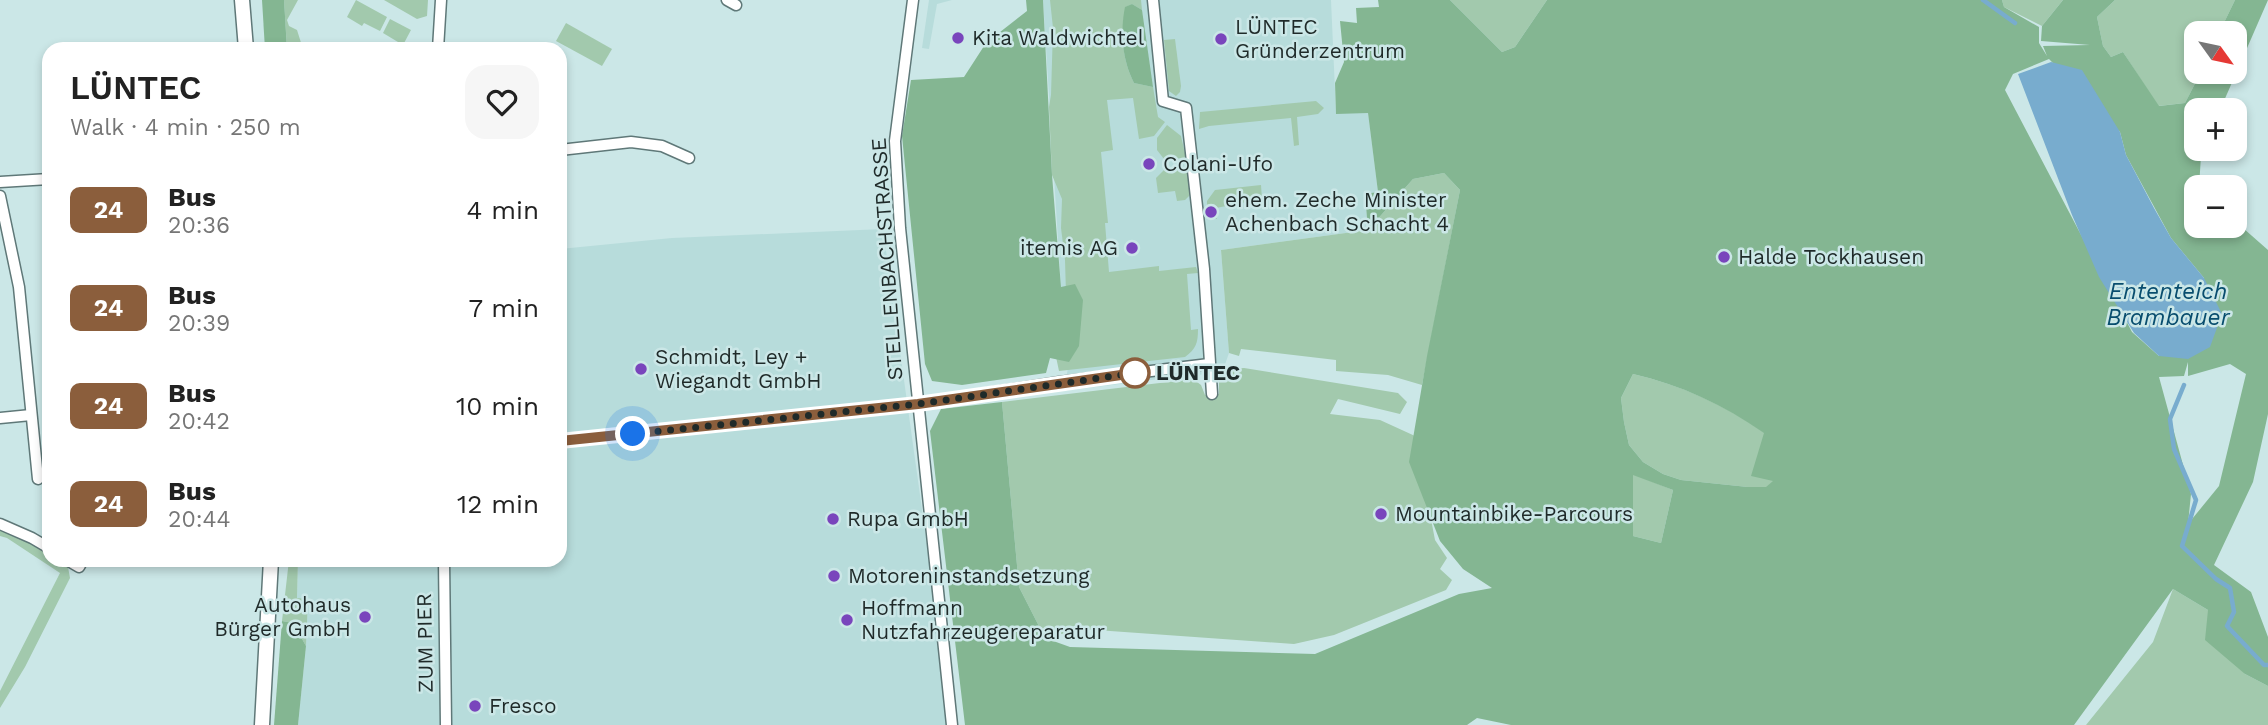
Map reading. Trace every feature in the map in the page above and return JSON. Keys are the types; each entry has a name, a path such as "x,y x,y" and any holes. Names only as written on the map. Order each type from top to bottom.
{"main road":[{"path":"242,0 245,42"},
{"path":"262,725 271,567"}],"street":[{"path":"438,42 440,0"},
{"name":"STELLENBACHSTRASSE","path":"913,0 895,141 900,228 952,725"},
{"path":"1153,0 1163,101 1185,108 1202,255 1212,394"},
{"path":"567,149 631,142 662,146 689,158"},
{"path":"0,182 42,179"},
{"path":"0,196 19,286 38,480"},
{"path":"567,440 918,404 1051,383 1209,364"},
{"path":"0,418 31,415"},
{"path":"0,524 42,544"},
{"name":"ZUM PIER","path":"444,567 446,725"}],"shaded area":[{"path":"929,0 952,0 937,4 929,49 922,48"},
{"name":"ehem. Zeche Minister Achenbach Schacht 4","path":"1043,0 1331,0 1336,113 1368,112 1378,192 1365,195 1368,230 1221,250 1229,353 1222,373 1064,391 1069,362 1061,288"},
{"path":"883,229 952,725 298,725 308,599 297,599 298,567 567,567 567,248 672,238"}],"green space":[{"path":"262,0 284,0 287,42 265,42"},
{"path":"284,0 298,0 287,20 289,26 297,30 301,42 287,42"},
{"path":"356,0 387,17 380,31 364,23 362,26 347,17"},
{"path":"384,0 428,0 427,16 417,19"},
{"path":"1026,0 1043,0 1061,287 1075,284 1083,300 1079,346 1069,362 1050,358 1046,373 962,385 932,381 925,364 902,136 911,80 964,77 986,43 1027,11"},
{"path":"1050,0 1141,0 1142,10 1132,4 1126,7 1123,26 1125,55 1134,83 1153,87 1158,117 1165,122 1154,136 1139,139 1133,98 1107,100 1113,150 1101,152 1108,223 1105,223 1109,272 1159,266 1159,271 1196,267 1198,273 1187,274 1191,330 1198,329 1198,338 1194,348 1185,357 1059,371 1055,352 1066,294 1061,228 1062,199 1052,175 1049,107 1053,28"},
{"path":"1378,0 1450,0 1502,52 1515,47 1547,0 2002,0 2004,7 2039,27 2039,43 2047,56 2043,46 2090,45 2041,41 2042,26 2063,0 2115,0 2097,17 2103,46 2111,57 2123,52 2159,106 2184,103 2184,161 2201,161 2200,175 2184,175 2184,238 2247,238 2247,232 2268,250 2268,414 2253,482 2214,565 2251,592 2268,637 2268,686 2245,674 2205,640 2208,610 2173,589 2074,725 1511,725 1477,718 1467,725 965,725 930,431 941,409 1002,402 1019,587 1045,638 1070,647 1315,654 1459,594 1492,588 1463,569 1440,541 1409,462 1460,190 1444,173 1413,179 1368,230 1365,194 1378,192 1368,113 1336,114 1335,83 1344,62 1340,21 1357,23 1356,8 1379,7","holes":["2049,59 2120,132 2126,155 2171,238 2204,278 2159,356 2132,332 2005,90 2013,74","2188,362 2188,376 2230,364 2246,374 2219,486 2188,524 2191,494 2159,377 2184,376","1633,374 1702,397 1764,433 1751,476 1773,481 1766,487 1748,487 1681,480 1663,474 1643,462 1629,445 1621,398","1633,475 1673,490 1661,543 1633,536"]},
{"path":"1450,0 1547,0 1515,47 1502,52"},
{"path":"2002,0 2063,0 2042,26 2004,7"},
{"path":"2115,0 2235,0 2225,21 2184,21 2184,84 2195,84 2188,98 2184,98 2184,103 2158,106 2123,52 2111,57 2103,46 2097,17"},
{"path":"2235,0 2268,0 2247,48 2247,21 2225,21"},
{"path":"1132,4 1142,10 1153,87 1134,83 1127,65 1123,26 1125,7"},
{"path":"390,19 411,30 405,42 398,42 383,33"},
{"path":"566,23 612,49 602,66 567,47 567,42 556,41"},
{"path":"1175,39 1181,86 1176,96 1169,91 1164,40"},
{"path":"2195,84 2231,84 2225,98 2188,98"},
{"path":"1316,101 1324,108 1318,114 1297,117 1299,145 1294,146 1291,118 1199,129 1200,112"},
{"path":"1167,125 1181,136 1186,158 1164,159 1157,150 1157,138"},
{"path":"1187,168 1190,195 1185,200 1177,201 1175,191 1158,193 1156,178 1164,170"},
{"path":"1444,173 1460,190 1422,385 1388,375 1336,371 1336,360 1241,349 1239,356 1229,353 1221,250 1368,230 1413,179"},
{"path":"1261,185 1262,199 1216,208 1217,219 1207,216 1207,201 1215,190"},
{"path":"1244,368 1398,393 1407,402 1400,414 1338,399 1330,414 1380,420 1415,436 1435,540 1447,558 1440,569 1452,580 1446,590 1334,635 1294,644 1082,629 1045,638 1019,587 1002,402 1193,379 1201,385 1205,395 1219,394 1219,381 1228,369"},
{"path":"1633,374 1702,397 1765,433 1774,481 1767,487 1748,487 1681,480 1663,474 1643,462 1629,445 1621,398"},
{"path":"1633,474 1673,490 1661,543 1633,536"},
{"path":"0,527 42,549 42,561 7,538 0,536"},
{"path":"51,567 68,567 70,578 25,667 0,708 0,691 60,573"},
{"path":"288,567 298,567 297,598 308,599 306,646 293,623 282,621"},
{"path":"2173,589 2208,610 2245,674 2268,686 2268,725 2086,725 2153,642"},
{"path":"282,621 293,623 306,646 298,725 274,725"}],"water":[{"name":"Ententeich Brambauer","path":"2051,62 2082,70 2120,132 2126,155 2171,238 2204,278 2222,314 2210,347 2188,359 2159,356 2134,333 2099,277 2072,215 2018,74"}],"waterway":[{"path":"1983,0 2015,23"},
{"path":"2184,385 2170,419 2174,449 2196,500 2182,546 2216,579 2230,588 2234,612 2227,626 2264,665 2268,665"}],"bus line":[{"name":"24","path":"567,440 918,404 1135,373"}],"place":[{"name":"Kita Waldwichtel","path":"958,38"},
{"name":"LÜNTEC Gründerzentrum","path":"1221,39"},
{"name":"Colani-Ufo","path":"1149,164"},
{"name":"ehem. Zeche Minister Achenbach Schacht 4","path":"1211,212"},
{"name":"itemis AG","path":"1132,248"},
{"name":"Halde Tockhausen","path":"1724,257"},
{"name":"Schmidt, Ley + Wiegandt GmbH","path":"641,369"},
{"name":"LÜNTEC","path":"1135,373"},
{"name":"Mountainbike-Parcours","path":"1381,514"},
{"name":"Rupa GmbH","path":"833,519"},
{"name":"Motoreninstandsetzung","path":"834,576"},
{"name":"Autohaus Bürger GmbH","path":"365,617"},
{"name":"Hoffmann Nutzfahrzeugereparatur","path":"847,620"},
{"name":"Fresco","path":"475,706"}],"route":[{"path":"633,434 918,404 1135,373"}]}
